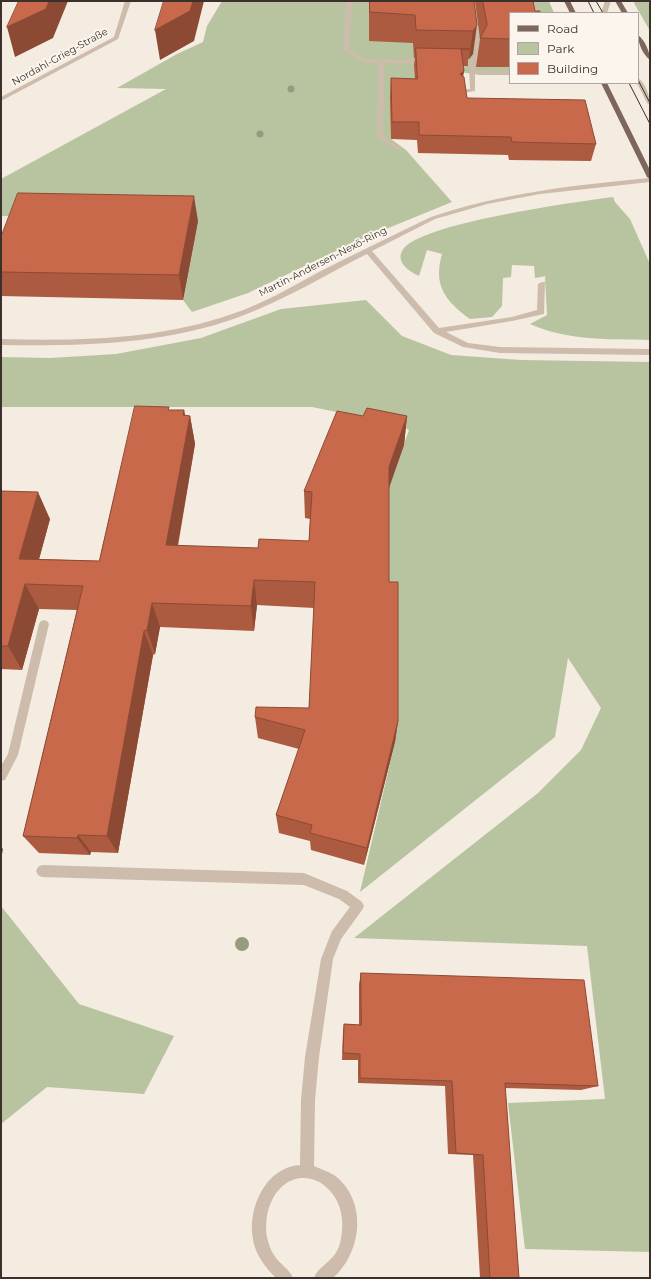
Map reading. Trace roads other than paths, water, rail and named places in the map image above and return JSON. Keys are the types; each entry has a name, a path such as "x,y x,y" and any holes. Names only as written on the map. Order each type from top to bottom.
{"main road":[{"path":"568,1 573,12"},
{"path":"618,1 624,12"},
{"path":"639,39 650,58"},
{"path":"604,84 650,177"}],"street":[{"name":"Nordahl-Grieg-Straße","path":"1,99 116,38 128,1"},
{"path":"349,1 346,50 364,61 434,62"},
{"path":"462,91 473,90 472,63 478,54 472,1"},
{"path":"532,1 537,12"},
{"path":"604,12 608,1"},
{"path":"381,61 380,137 399,149"},
{"path":"449,62 472,63"},
{"path":"473,72 509,73"},
{"path":"639,82 650,103"},
{"name":"Martin-Andersen-Nexö-Ring","path":"1,342 42,343 135,338 190,328 234,316 267,303 433,218 479,204 552,190 650,180"},
{"path":"368,251 437,331 466,344 500,350 650,352"},
{"path":"437,331 512,319 541,312 542,284"},
{"path":"1,776 13,755 44,624"},
{"path":"42,871 304,879 343,896 358,906 336,935 326,959 312,1057 308,1100 307,1170"},
{"path":"286,1278 275,1270 265,1257 259,1241 258,1223 262,1206 269,1190 280,1179 293,1172 307,1170 322,1174 336,1184 345,1199 350,1217 350,1237 344,1255 333,1270 321,1278"}],"tram line":[{"path":"588,1 594,12"},
{"path":"596,1 602,12"},
{"path":"639,82 650,103"},
{"path":"630,84 650,124"}]}
